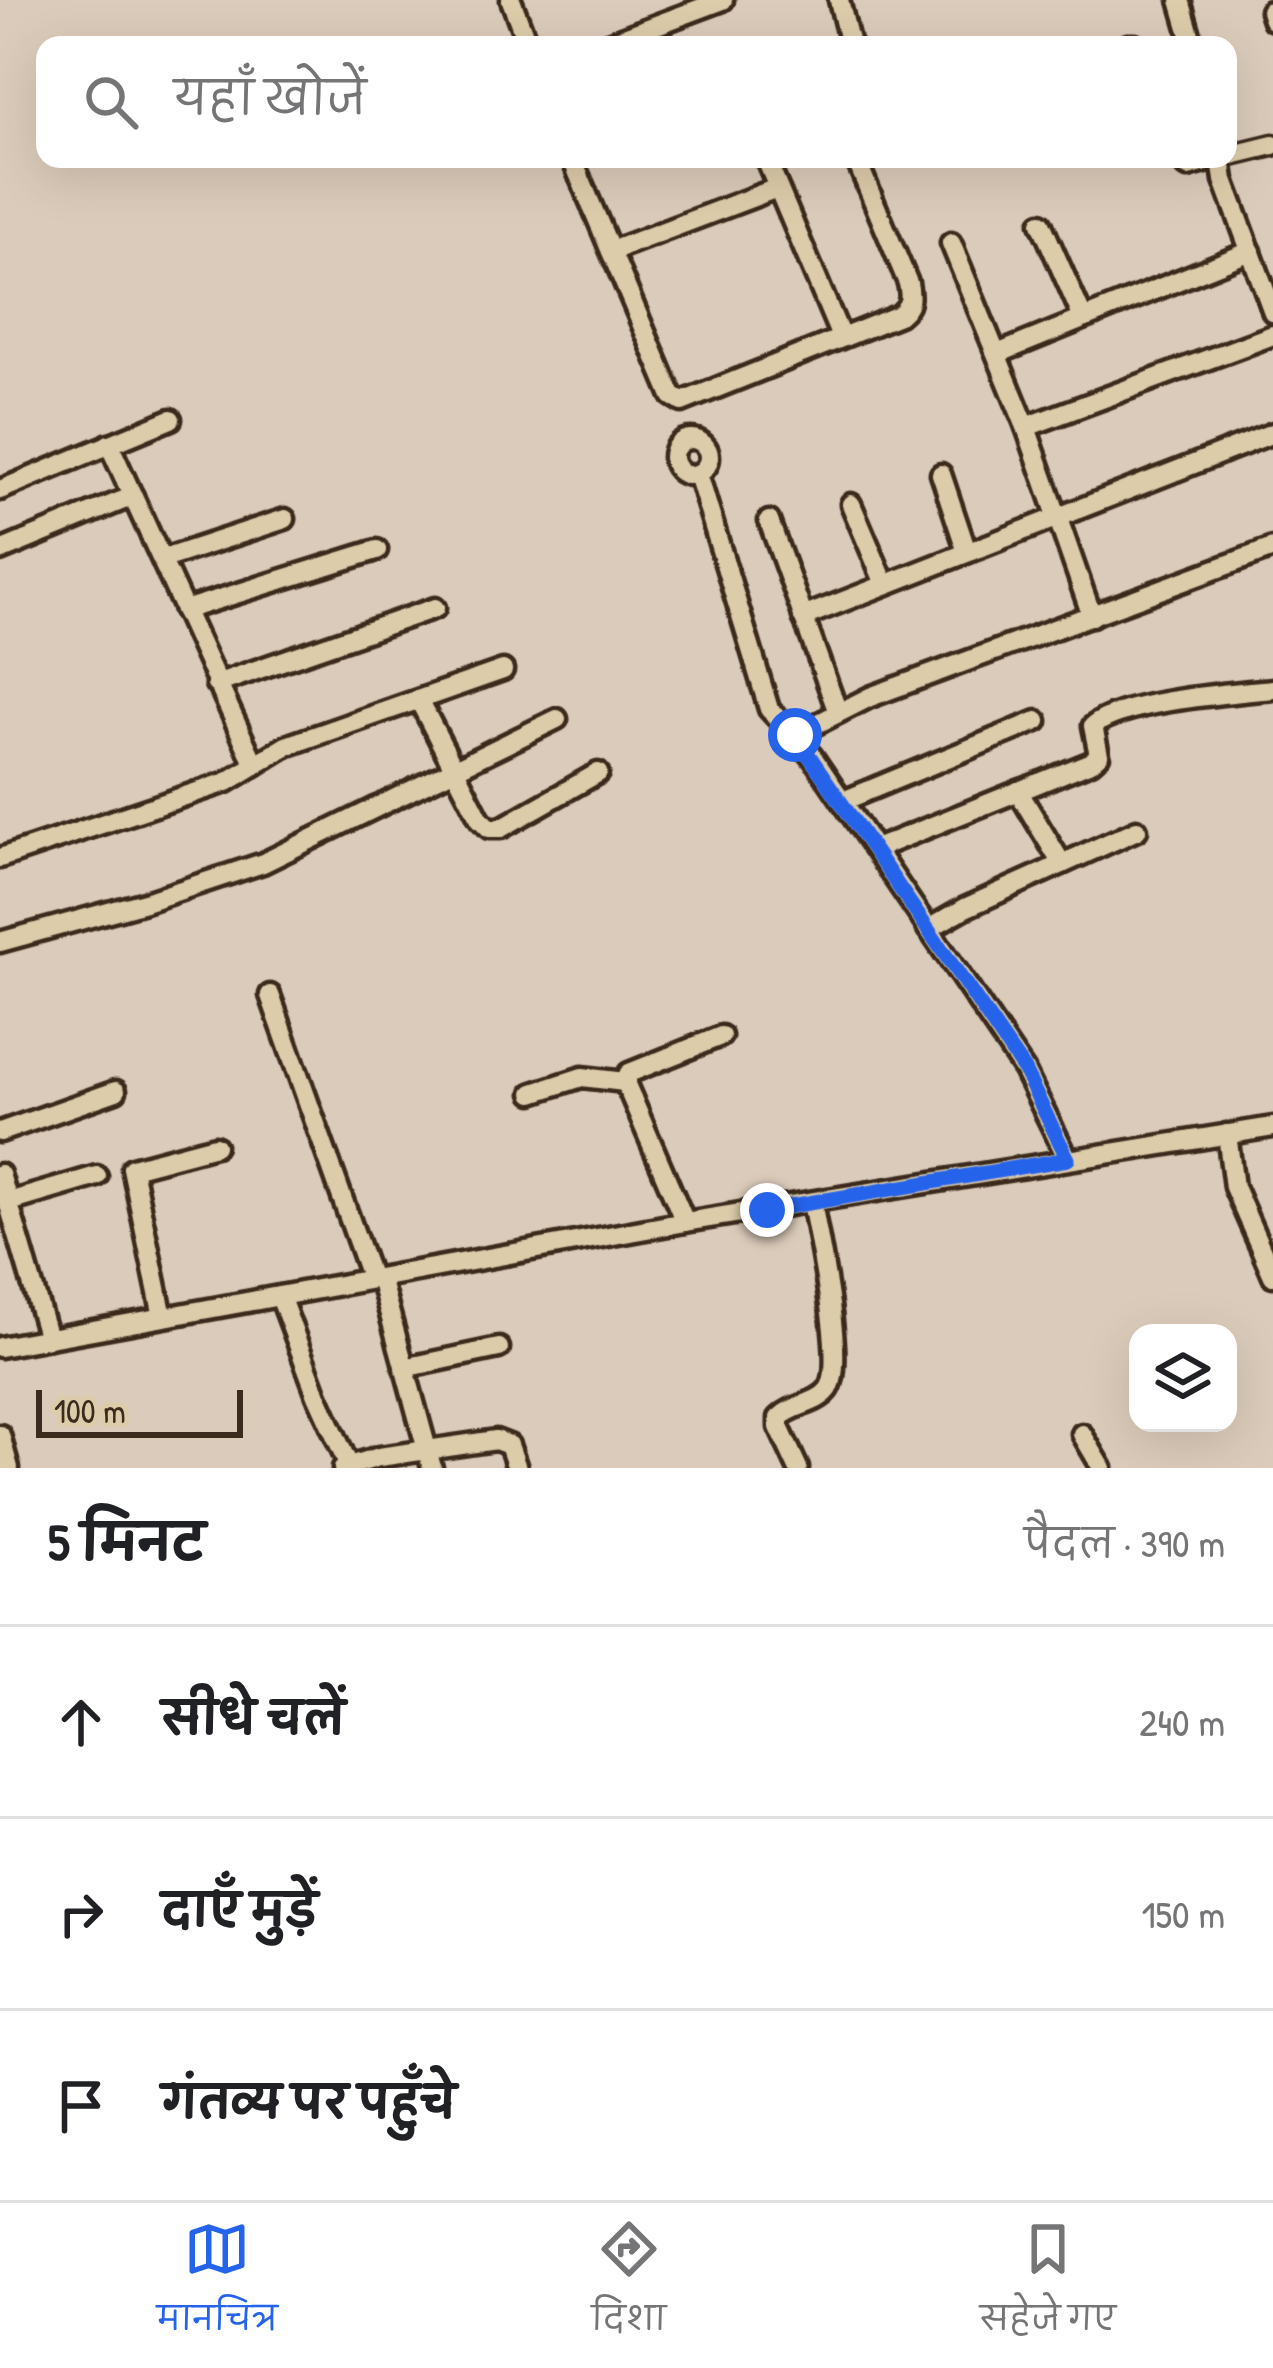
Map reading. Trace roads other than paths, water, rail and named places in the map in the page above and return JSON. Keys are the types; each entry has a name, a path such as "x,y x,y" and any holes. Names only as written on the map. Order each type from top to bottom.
{"street":[{"path":"511,0 525,36"},
{"path":"627,36 723,0"},
{"path":"838,0 848,36"},
{"path":"1180,0 1190,36"},
{"path":"1237,154 1273,145"},
{"path":"578,168 676,401 688,401 908,308 911,298 860,168"},
{"path":"769,168 841,337"},
{"path":"1223,168 1273,312"},
{"path":"611,251 777,188"},
{"path":"1041,223 1083,318"},
{"path":"951,243 1026,427 1092,616"},
{"path":"997,354 1251,251"},
{"path":"1026,427 1273,335"},
{"path":"0,490 171,419"},
{"path":"803,617 1273,433"},
{"path":"110,444 255,765"},
{"path":"698,474 769,710 795,735 843,801 1024,1070 1068,1159"},
{"path":"941,474 967,553"},
{"path":"0,551 134,496"},
{"path":"851,504 885,584"},
{"path":"163,559 285,519"},
{"path":"769,521 837,710"},
{"path":"795,735 837,710 1273,548"},
{"path":"184,610 377,550"},
{"path":"216,684 435,608"},
{"path":"0,858 227,782 286,746 503,670"},
{"path":"875,848 1096,759 1093,726 1110,715 1180,700 1273,689"},
{"path":"419,700 489,828 501,827 598,773"},
{"path":"0,942 145,902 263,862 557,719"},
{"path":"843,801 1037,721"},
{"path":"1018,791 1062,864"},
{"path":"928,928 1137,830"},
{"path":"270,995 375,1279 429,1459"},
{"path":"685,1222 625,1082 629,1073 721,1036"},
{"path":"532,1093 582,1077 625,1082"},
{"path":"0,1132 116,1091"},
{"path":"0,1347 685,1222 1273,1127"},
{"path":"1227,1134 1234,1187 1273,1276"},
{"path":"163,1317 132,1168 215,1146"},
{"path":"0,1174 49,1338"},
{"path":"9,1202 97,1176"},
{"path":"798,1468 779,1418 821,1397 831,1386 837,1358 812,1202"},
{"path":"280,1296 347,1467 429,1459 503,1441 517,1468"},
{"path":"404,1367 500,1348"},
{"path":"1082,1434 1102,1468"},
{"path":"0,1435 9,1468"}]}
